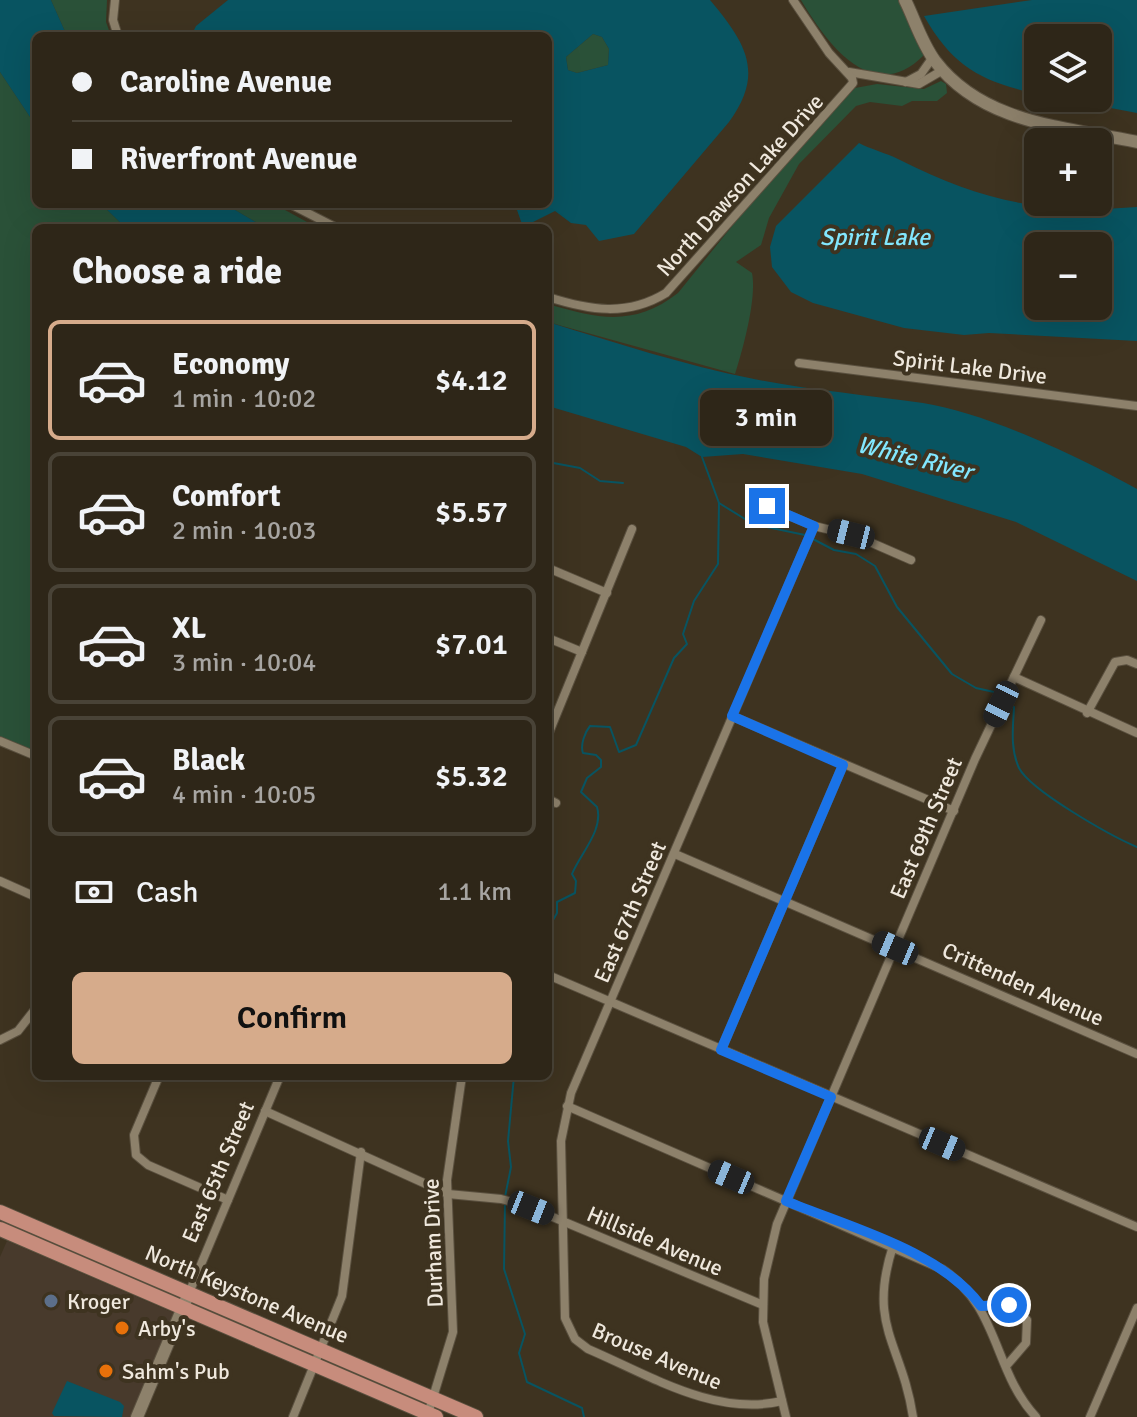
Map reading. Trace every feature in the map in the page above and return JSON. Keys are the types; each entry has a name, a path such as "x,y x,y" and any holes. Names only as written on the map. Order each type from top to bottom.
{"main road":[{"name":"North Keystone Avenue","path":"0,1212 189,1293 431,1411 476,1417"},
{"name":"North Keystone Avenue","path":"0,1229 183,1308 318,1358"}],"street":[{"path":"793,0 829,53 851,78 908,84 928,81 943,70"},
{"path":"905,0 933,57 969,94 1008,115 1137,142"},
{"path":"114,3 118,32"},
{"path":"908,84 921,74 933,57"},
{"name":"North Dawson Lake Drive","path":"552,298 583,307 614,310 643,304 670,291 784,157 842,99 851,78"},
{"path":"298,208 329,224"},
{"name":"Spirit Lake Drive","path":"799,363 1137,406"},
{"path":"767,506 814,526 854,535 911,560"},
{"name":"East 67th Street","path":"569,1330 565,1316 561,1141 567,1106 814,526"},
{"path":"552,725 632,529"},
{"path":"552,570 607,593"},
{"name":"East 69th Street","path":"786,1417 767,1348 763,1305 768,1252 786,1201 954,811 1041,620"},
{"path":"552,640 582,652"},
{"path":"1087,713 1115,662 1127,660 1137,664"},
{"path":"1014,677 1087,713 1137,733"},
{"path":"732,716 954,811"},
{"path":"0,741 32,754"},
{"path":"721,1050 843,765"},
{"name":"Crittenden Avenue","path":"675,854 1137,1054"},
{"path":"0,881 32,895"},
{"path":"552,977 1137,1227"},
{"path":"0,1040 18,1031 32,1013"},
{"path":"157,1080 134,1135 136,1155 148,1165 228,1200"},
{"name":"East 65th Street","path":"137,1417 278,1080"},
{"name":"Durham Drive","path":"431,1411 451,1348 455,1316 448,1194 450,1150 461,1080"},
{"path":"567,1106 947,1271 981,1306 1020,1395 1036,1417"},
{"name":"Hillside Avenue","path":"265,1111 448,1194 505,1200 563,1221 763,1305"},
{"path":"293,1417 344,1287 361,1152"},
{"path":"893,1246 883,1279 882,1313 907,1384 913,1417"},
{"path":"981,1306 1012,1305 1027,1320 1027,1340 1007,1365"},
{"path":"1090,1417 1137,1308"},
{"name":"Brouse Avenue","path":"569,1330 588,1349 707,1399 742,1406 782,1401"}],"shaded area":[{"path":"7,1241 174,1313 131,1417 0,1417 0,1257"}],"green space":[{"path":"51,0 107,0 106,22 110,32 65,32"},
{"path":"801,0 900,0 924,55 905,69 887,75 870,72 853,64 838,50"},
{"path":"593,34 602,37 609,49 608,65 577,73 568,70 566,57"},
{"path":"0,72 32,120 32,208 105,208 122,224 32,224 32,755 0,741"},
{"path":"941,81 946,84 947,93 937,101 912,101 902,106 870,102 856,106 799,164 769,218 761,245 736,262 752,273 753,296 735,374 552,323 552,305 616,317 662,304 678,293 780,167 855,88 877,84 924,89"},
{"path":"232,208 281,208 311,224 259,224"}],"water":[{"path":"0,0 51,0 65,32 32,32 32,120 0,72"},
{"path":"228,0 710,0 741,45 748,73 740,104 729,122 634,234 599,241 586,225 571,223 555,211 529,224 522,224 514,208 552,208 552,32 193,32 196,26","holes":["593,34 602,37 609,49 608,65 577,73 568,70 566,57"]},
{"path":"1032,0 1137,0 1137,113 1112,108 1112,24 1024,24 1024,90 971,70 946,48 924,16"},
{"name":"Spirit Lake","path":"859,143 958,186 1024,203 1024,216 1112,216 1112,208 1137,207 1137,341 989,333 964,335 904,328 813,303 791,292 772,267 770,247 776,226"},
{"path":"105,208 232,208 259,224 122,224"},
{"name":"White River","path":"552,323 650,353 754,379 948,408 1033,438 1137,489 1137,581 1016,522 862,474 743,454 702,457 686,447 552,407"},
{"path":"67,1381 120,1402 124,1406 122,1417 54,1416 52,1413"}],"waterway":[{"path":"552,922 557,913 557,902 575,893 576,881 572,874 597,824 597,807 581,792 587,778 601,767 601,760 596,755 583,753 586,732 590,726 610,727 619,752 636,745 674,658 687,644 683,634 694,601 718,564 719,503 702,457"},
{"path":"552,463 580,468 600,481 623,483"},
{"path":"719,503 753,524 805,535"},
{"path":"811,538 834,550 856,554 875,566 897,607 952,674 976,688 994,692"},
{"path":"1014,707 1014,753 1026,778 1073,812 1137,847"},
{"path":"505,1197 511,1167 508,1141 514,1080"},
{"path":"505,1203 504,1269 525,1334 519,1353 527,1382 582,1408 584,1417"}],"place":[{"name":"Kroger","path":"51,1301"},
{"name":"Arby's","path":"122,1328"},
{"name":"Sahm's Pub","path":"106,1371"}],"route":[{"path":"767,506 814,526 732,716 843,765 721,1050 831,1097 786,1201 937,1265 963,1285 981,1306 1009,1305"}]}
